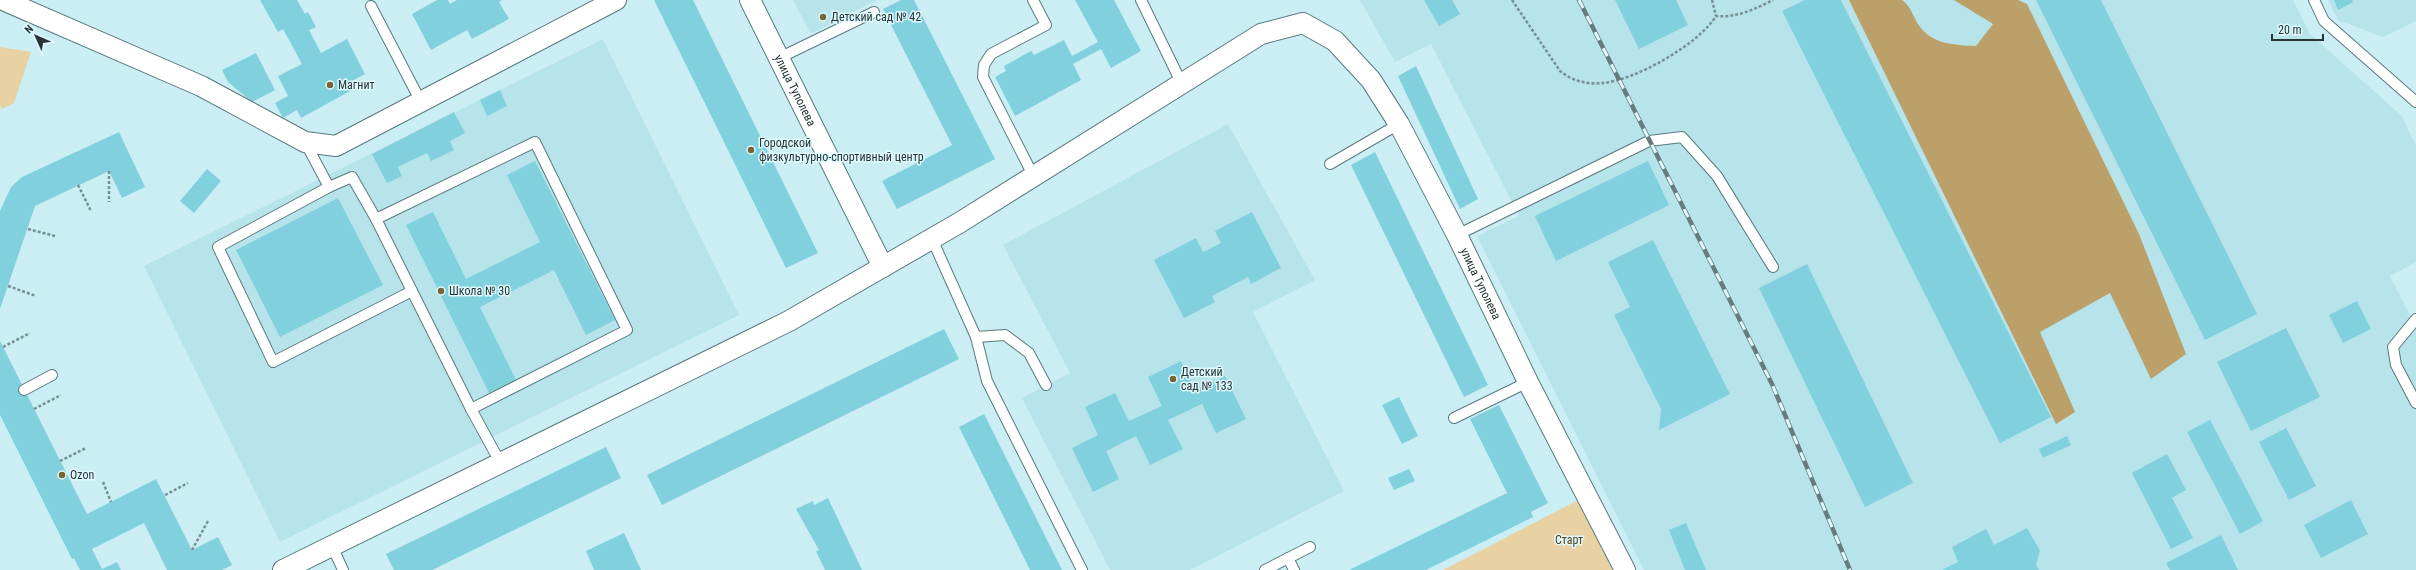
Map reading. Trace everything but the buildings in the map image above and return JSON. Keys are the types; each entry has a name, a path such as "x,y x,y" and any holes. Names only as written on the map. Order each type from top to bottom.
{"street":[{"path":"3,0 201,86 305,142 336,146 616,0"},
{"name":"улица Туполева","path":"750,0 883,267"},
{"name":"улица Туполева","path":"1182,82 1261,34 1303,23 1334,41 1371,80 1399,124 1457,235 1528,382 1625,570"},
{"path":"283,570 789,321 932,239 1034,177 1182,82"}],"lane":[{"path":"1033,0 1046,25 991,54 984,64 983,77 1034,177"},
{"path":"1141,0 1182,82"},
{"path":"2314,0 2324,21 2416,102"},
{"path":"371,6 420,102"},
{"path":"778,58 874,12"},
{"path":"1330,164 1399,124"},
{"path":"1457,235 1649,141 1682,137 1717,176 1773,267"},
{"path":"305,142 329,187"},
{"path":"376,218 535,142 627,330 471,409"},
{"path":"412,291 273,362 218,247 329,187 352,177 376,218 471,409 501,464"},
{"path":"932,239 976,337 987,381 1082,570"},
{"path":"2416,319 2392,347 2396,366 2416,403"},
{"path":"976,337 1005,335 1029,354 1046,385"},
{"path":"24,390 52,375"},
{"path":"1454,418 1528,382"},
{"path":"332,546 343,570"},
{"path":"1265,570 1310,547"},
{"path":"1288,558 1294,570"}],"path":[{"path":"1512,0 1560,71 1569,78 1586,82 1603,83 1618,80 1677,52 1698,38 1710,26 1716,16 1712,0"},
{"path":"1716,16 1730,17 1748,12 1774,0"},
{"path":"109,171 109,202"},
{"path":"78,185 91,211"},
{"path":"28,229 55,236"},
{"path":"8,286 36,296"},
{"path":"3,347 30,333"},
{"path":"34,409 61,395"},
{"path":"60,461 86,448"},
{"path":"103,482 111,502"},
{"path":"165,495 188,483"},
{"path":"192,550 208,521"}],"shaded area":[{"name":"Детский сад № 42","path":"793,0 877,0 811,34"},
{"path":"1360,0 2293,0 2310,34 2402,116 2416,146 2416,262 2390,276 2416,327 2416,570 1644,570 1477,236 1519,216 1431,44 1395,62"},
{"path":"1849,0 1902,0 1908,6 1921,28 1932,38 1946,43 1976,46 1993,24 1954,0 2018,0 2027,4 2139,234 2186,354 2151,379 2110,293 2040,332 2075,412 2056,424"},
{"path":"2328,0 2416,0 2416,21 2383,37 2338,20"},
{"name":"Школа № 30","path":"603,39 739,315 280,542 144,266"},
{"name":"Детский сад № 133","path":"1228,124 1315,280 1253,312 1344,491 1190,570 1110,570 1022,398 1070,373 1003,245"}],"green space":[{"path":"0,47 31,52 14,103 2,109 0,105"},
{"name":"Старт","path":"1582,498 1618,570 1443,570"}],"railway":[{"path":"1579,0 1772,384 1850,570"}],"place":[{"name":"Детский сад № 42","path":"823,17"},
{"name":"Магнит","path":"330,85"},
{"name":"Городской физкультурно-спортивный центр","path":"751,150"},
{"name":"Школа № 30","path":"441,291"},
{"name":"Детский сад № 133","path":"1173,379"},
{"name":"Ozon","path":"62,475"}]}
